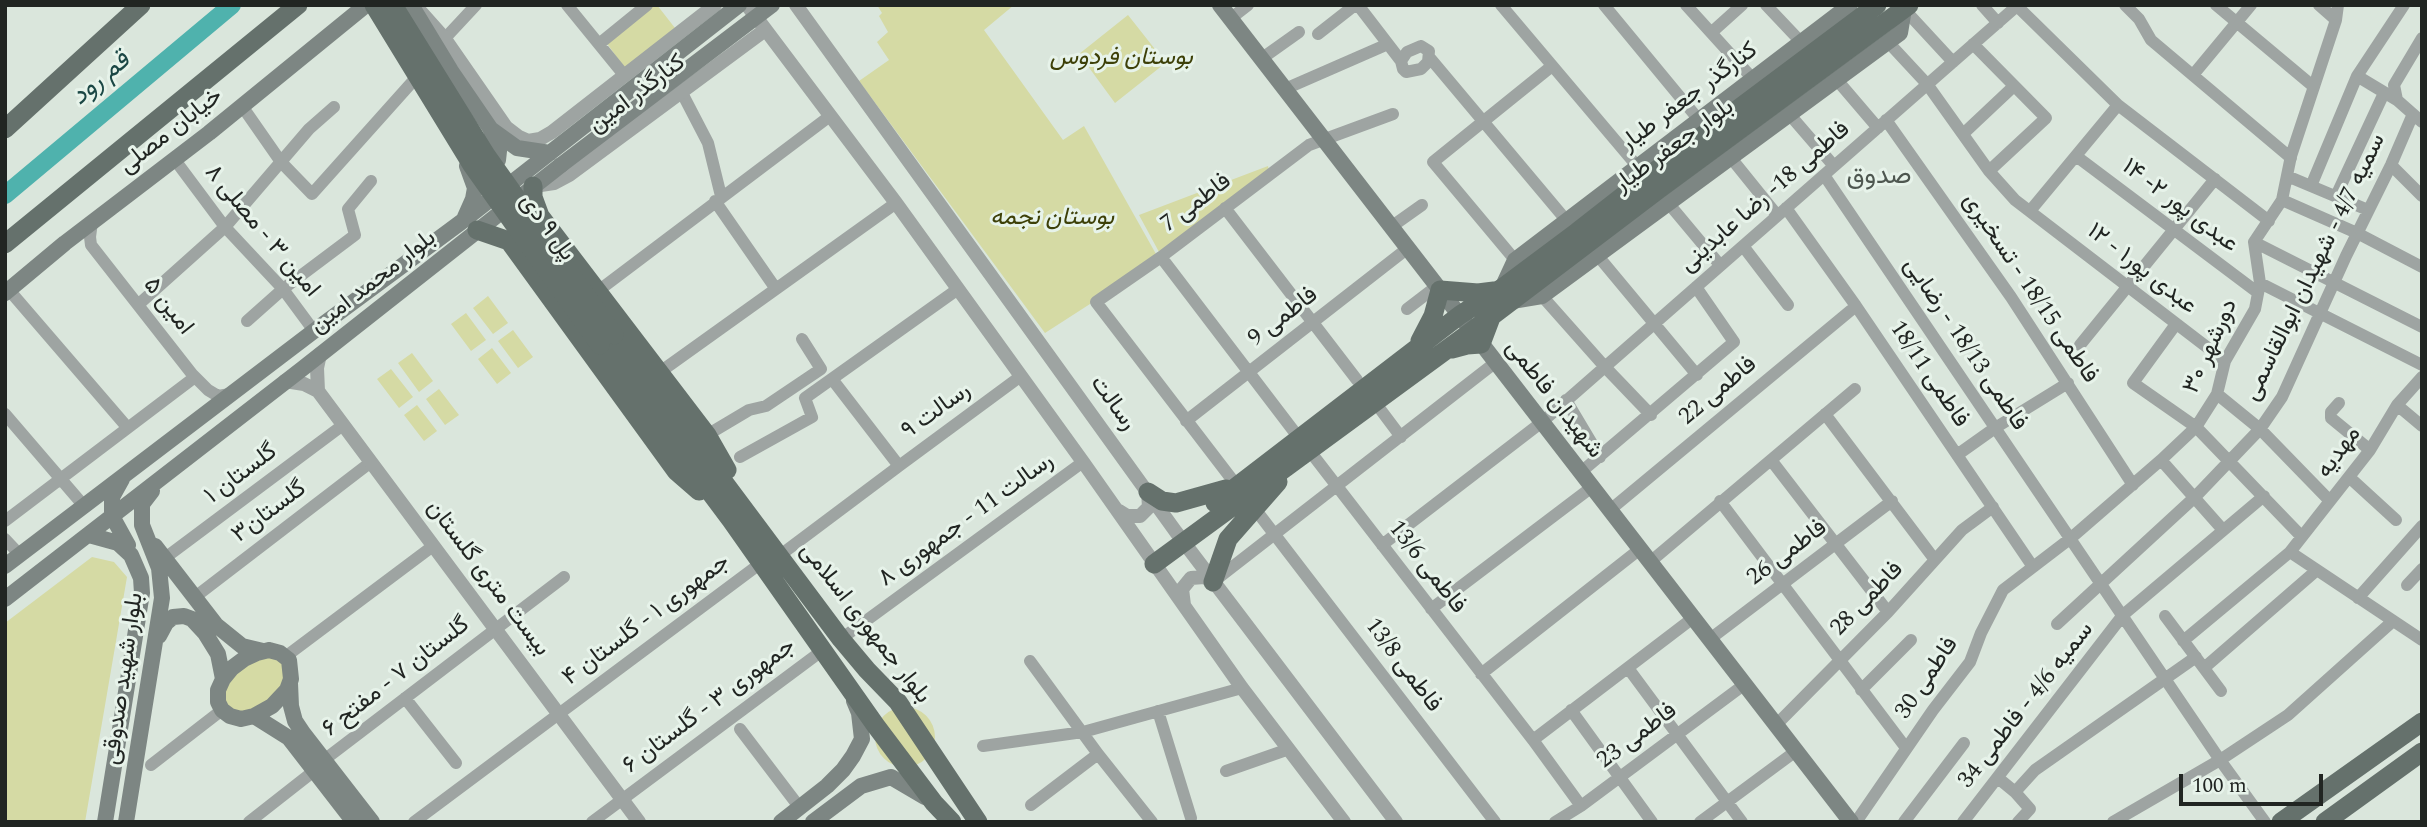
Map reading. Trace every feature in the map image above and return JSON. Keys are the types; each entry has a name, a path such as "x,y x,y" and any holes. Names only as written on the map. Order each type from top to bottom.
{"main road":[{"path":"5,129 135,10 148,5"},
{"path":"5,244 298,5"},
{"name":"پل ۹ دی","path":"393,5 486,155 700,464"},
{"path":"413,5 451,71 501,133 528,151 555,159"},
{"name":"بلوار محمد امین","path":"5,599 320,354 470,225 555,159 739,5"},
{"name":"بلوار محمد امین","path":"5,566 308,335 470,225 533,186 555,159 772,5"},
{"name":"شهیدان فاطمی","path":"1220,5 1849,821"},
{"name":"کنارگذر جعفر طیار","path":"1503,293 1515,260 1850,5"},
{"name":"بلوار جعفر طیار","path":"1471,330 1503,293 1877,5"},
{"path":"1150,559 1180,537 1246,497 1416,348 1433,316 1439,288 1542,296 1900,33 1907,7"},
{"name":"بلوار جعفر طیار","path":"1471,330 1493,315 1503,293 1907,7"},
{"path":"371,10 467,166 475,188 470,225 509,241 676,471 738,515"},
{"name":"پل ۹ دی","path":"371,10 472,165 600,345 700,464"},
{"name":"خیابان مصلی","path":"7,292 93,222 371,10"},
{"path":"467,166 480,172 493,167 498,160 501,133"},
{"path":"533,186 540,216 719,453 738,515"},
{"path":"509,241 509,230 514,220 524,215 540,216"},
{"path":"1416,348 1471,330"},
{"path":"1213,582 1246,497 1304,447 1471,330"},
{"path":"308,335 302,346 309,356 320,354"},
{"path":"274,363 281,364 286,369 288,375 285,382"},
{"name":"بلوار جمهوری اسلامی","path":"700,464 770,559 898,702 978,822"},
{"path":"145,531 142,504 170,472"},
{"path":"112,516 112,497 123,477"},
{"path":"1148,492 1162,501 1176,503 1246,497"},
{"name":"بلوار شهید صدوقی","path":"105,822 142,593 141,578 112,516"},
{"path":"130,550 125,536 128,525 132,524 145,531 216,625 230,639 242,646 280,653 285,657 292,668 291,706 295,721 354,822"},
{"name":"بلوار شهید صدوقی","path":"126,822 156,642 161,583 145,531"},
{"path":"89,535 113,540 130,550"},
{"name":"بلوار جمهوری اسلامی","path":"770,559 823,650 934,803 951,822"},
{"path":"156,642 166,623 173,617 184,616 192,620 205,633 218,653 223,679"},
{"path":"263,651 244,659 223,679 218,696 222,710 235,718 254,716 278,700 290,682"},
{"path":"781,822 843,770 862,739 859,713 848,686"},
{"path":"254,716 284,733 372,822"},
{"path":"2281,822 2422,722"},
{"path":"2325,822 2422,752"},
{"path":"813,822 861,786 891,777 934,803"}],"street":[{"path":"413,5 445,39 501,133"},
{"path":"449,34 476,5"},
{"path":"567,5 624,75"},
{"path":"598,44 647,5"},
{"name":"کنارگذر امین","path":"501,133 523,139 540,139 552,132 715,5"},
{"path":"747,5 958,289 1242,688 1344,822"},
{"path":"1230,19 1248,5"},
{"path":"1318,34 1357,5 1401,61 1402,69 1410,72 1420,69 1430,58"},
{"path":"1501,5 1637,166"},
{"path":"1604,5 1699,120"},
{"path":"1686,5 1753,79"},
{"path":"1712,32 1742,5"},
{"path":"1766,5 1801,42"},
{"path":"1982,5 1998,23"},
{"path":"2126,5 2139,19 2151,40 2291,158"},
{"path":"2216,5 2314,87"},
{"path":"2193,75 2251,5"},
{"path":"2319,5 2336,20"},
{"path":"2338,5 2336,20 2291,158 2282,200 2254,242 2422,327"},
{"path":"2311,186 2357,75 2404,5"},
{"name":"رسالت","path":"798,6 1180,537 1396,822"},
{"path":"2017,6 2118,105 2269,221"},
{"name":"فاطمی 18- رضا عابدینی","path":"1382,545 1542,422 2017,6"},
{"path":"1907,7 1953,62"},
{"name":"کنارگذر امین","path":"533,186 554,183 569,175 765,30"},
{"path":"1261,59 1300,32"},
{"name":"عبدی پور۱ - ۱۲","path":"1888,42 1927,84 1989,171 2015,200 2225,361"},
{"path":"2397,100 2394,85 2421,42"},
{"path":"1285,89 1388,44"},
{"path":"1973,44 2046,118 1989,171"},
{"path":"1401,61 1411,49 1420,46 1427,48 1430,58 1566,220"},
{"path":"1515,260 1433,162 1552,66"},
{"path":"2357,75 2397,100 2417,118"},
{"path":"243,106 281,162 312,194 414,80"},
{"name":"فاطمی 18/15 - تسخیری","path":"1836,80 1882,124 1957,220 2068,383 2133,485"},
{"path":"1963,134 2014,86"},
{"path":"681,91 708,143 718,199 776,289"},
{"path":"2336,196 2384,93"},
{"path":"2030,211 2118,105"},
{"path":"139,304 225,227 309,129 334,107"},
{"name":"فاطمی 7","path":"1096,302 1161,257 1309,145 1393,114"},
{"path":"1790,115 1834,166"},
{"path":"598,290 830,116"},
{"name":"سمیه 4/7 - شهیدان ابوالقاسمی","path":"2057,624 2195,498 2260,429 2282,397 2368,210 2417,118"},
{"name":"عبدی پور ۲- ۱۴","path":"2076,156 2173,229 2258,288 2320,314 2422,365"},
{"name":"فاطمی 18/11","path":"1731,158 1782,212 1856,306 2034,567"},
{"name":"امین ۳ - مصلی ۸","path":"175,160 225,227 283,289 308,335"},
{"path":"2391,165 2422,196"},
{"name":"فاطمی 18/13 - رضایی","path":"1824,175 2264,822"},
{"path":"2287,176 2368,210"},
{"path":"2080,345 2214,179"},
{"path":"247,321 283,289 355,234 348,209 371,181"},
{"path":"2282,200 2357,233 2422,267"},
{"path":"660,372 895,203"},
{"path":"1669,204 1720,265"},
{"path":"1391,227 1422,205"},
{"path":"1225,208 1357,380"},
{"name":"امین ۵","path":"93,222 91,246 195,376 218,396 234,393"},
{"name":"دورشهر ۳۰","path":"2071,538 2196,427 2217,394 2225,361 2255,309 2258,288 2254,242"},
{"path":"1743,246 1788,305"},
{"name":"فاطمی 9","path":"1186,421 1408,248"},
{"path":"1598,256 1697,375"},
{"name":"فاطمی 13/6","path":"1161,257 1581,806"},
{"path":"1581,472 1734,342 1696,287"},
{"path":"1407,309 1439,288"},
{"path":"740,457 812,418 804,398 958,289"},
{"path":"7,292 127,427"},
{"path":"1542,296 1651,415"},
{"name":"فاطمی 13/8","path":"1096,302 1495,822"},
{"name":"فاطمی 22","path":"1610,510 1856,306"},
{"path":"2176,324 2133,383 2196,427 2302,537"},
{"path":"707,435 749,410 766,406 821,369 802,339"},
{"path":"285,382 304,384 318,391 317,368 320,354"},
{"path":"1184,605 1182,589 1191,578 1204,577 1213,582 1496,362"},
{"path":"5,521 195,376"},
{"name":"رسالت ۹","path":"832,379 899,466 1021,376"},
{"name":"مهدیه","path":"2183,640 2290,552 2370,450 2398,405 2422,377"},
{"path":"1957,455 2068,383"},
{"path":"1482,674 1720,501 1855,389"},
{"name":"بیست متری گلستان","path":"318,391 639,822"},
{"path":"2217,394 2260,429 2330,501"},
{"path":"1566,400 1600,457"},
{"path":"2339,403 2331,412 2330,418 2370,450"},
{"path":"1377,405 1401,437"},
{"path":"2398,405 2422,426"},
{"path":"5,414 84,506"},
{"path":"1825,414 1935,560"},
{"name":"گلستان ۱","path":"165,558 343,425"},
{"path":"1771,460 1888,612"},
{"path":"2161,460 2223,530"},
{"name":"گلستان۳","path":"195,597 371,462"},
{"name":"رسالت 11 - جمهوری ۸","path":"841,639 1083,462"},
{"name":"جمهوری ۱ - گلستان ۴","path":"414,822 558,713 899,466"},
{"path":"2349,477 2396,520"},
{"path":"1431,608 1592,487"},
{"path":"1117,510 1127,516 1140,516 1149,507 1148,492"},
{"name":"سمیه 4/6 - فاطمی 34","path":"1964,822 2123,615 2264,496"},
{"path":"1720,501 1906,748"},
{"name":"فاطمی 26","path":"1710,639 1892,501"},
{"name":"فاطمی 28","path":"1776,725 1888,612 1962,530 1993,507"},
{"path":"2358,598 2421,529"},
{"name":"فاطمی 30","path":"1849,821 1970,662 2003,590 2071,538"},
{"path":"5,539 20,555"},
{"path":"285,657 433,546"},
{"path":"2290,552 2422,640"},
{"path":"2407,584 2422,569"},
{"path":"2015,792 2035,770 2166,680 2200,663 2317,570"},
{"name":"گلستان ۷ - مفتح ۶","path":"249,822 495,628 564,577"},
{"path":"2165,616 2221,691"},
{"path":"1532,740 1693,618"},
{"path":"2113,822 2220,760 2288,715 2393,621"},
{"path":"1861,690 1912,640"},
{"name":"جمهوری ۳ - گلستان ۶","path":"592,822 823,650"},
{"path":"1030,661 1152,822"},
{"path":"1628,668 1742,822"},
{"name":"فاطمی 23","path":"1555,822 1620,778 1745,684"},
{"path":"983,747 1083,732 1242,688"},
{"path":"405,698 456,763"},
{"path":"151,765 222,710"},
{"path":"1571,710 1649,817"},
{"path":"1158,711 1191,818"},
{"path":"740,729 800,808"},
{"path":"1904,822 1964,743"},
{"path":"1226,771 1289,749"},
{"path":"1700,822 1796,751"},
{"path":"1031,805 1098,754"},
{"path":"1998,778 2030,809 2018,822"}],"green space":[{"path":"653,5 657,5 675,28 625,69 606,42"},
{"name":"بوستان نجمه","path":"877,5 1014,5 984,30 1063,140 1084,126 1156,254 1090,304 1045,333 859,81 889,60 877,42 888,32 879,16 882,13"},
{"name":"بوستان فردوس","path":"1128,15 1158,53 1156,55 1163,65 1115,103 1079,54"},
{"path":"1268,166 1269,170 1159,252 1139,215"},
{"path":"488,296 508,323 493,334 473,308"},
{"path":"466,313 486,340 471,351 451,324"},
{"path":"513,330 533,357 518,368 498,341"},
{"path":"492,348 511,373 497,384 478,359"},
{"path":"412,353 433,381 419,392 398,363"},
{"path":"391,369 413,397 399,408 377,379"},
{"path":"439,389 459,415 445,425 426,399"},
{"path":"417,405 437,431 424,441 404,415"},
{"path":"92,557 114,562 127,577 85,822 5,822 5,623"},
{"path":"261,655 287,663 283,688 257,710 231,713 221,692 229,678"},
{"path":"905,707 917,709 930,720 935,737 933,749 922,762 905,767 893,765 880,754 875,737 877,725 888,712"}],"waterway":[{"name":"قم رود","path":"5,195 232,5"}],"district":[{"name":"صدوق","path":"1879,178"}]}
